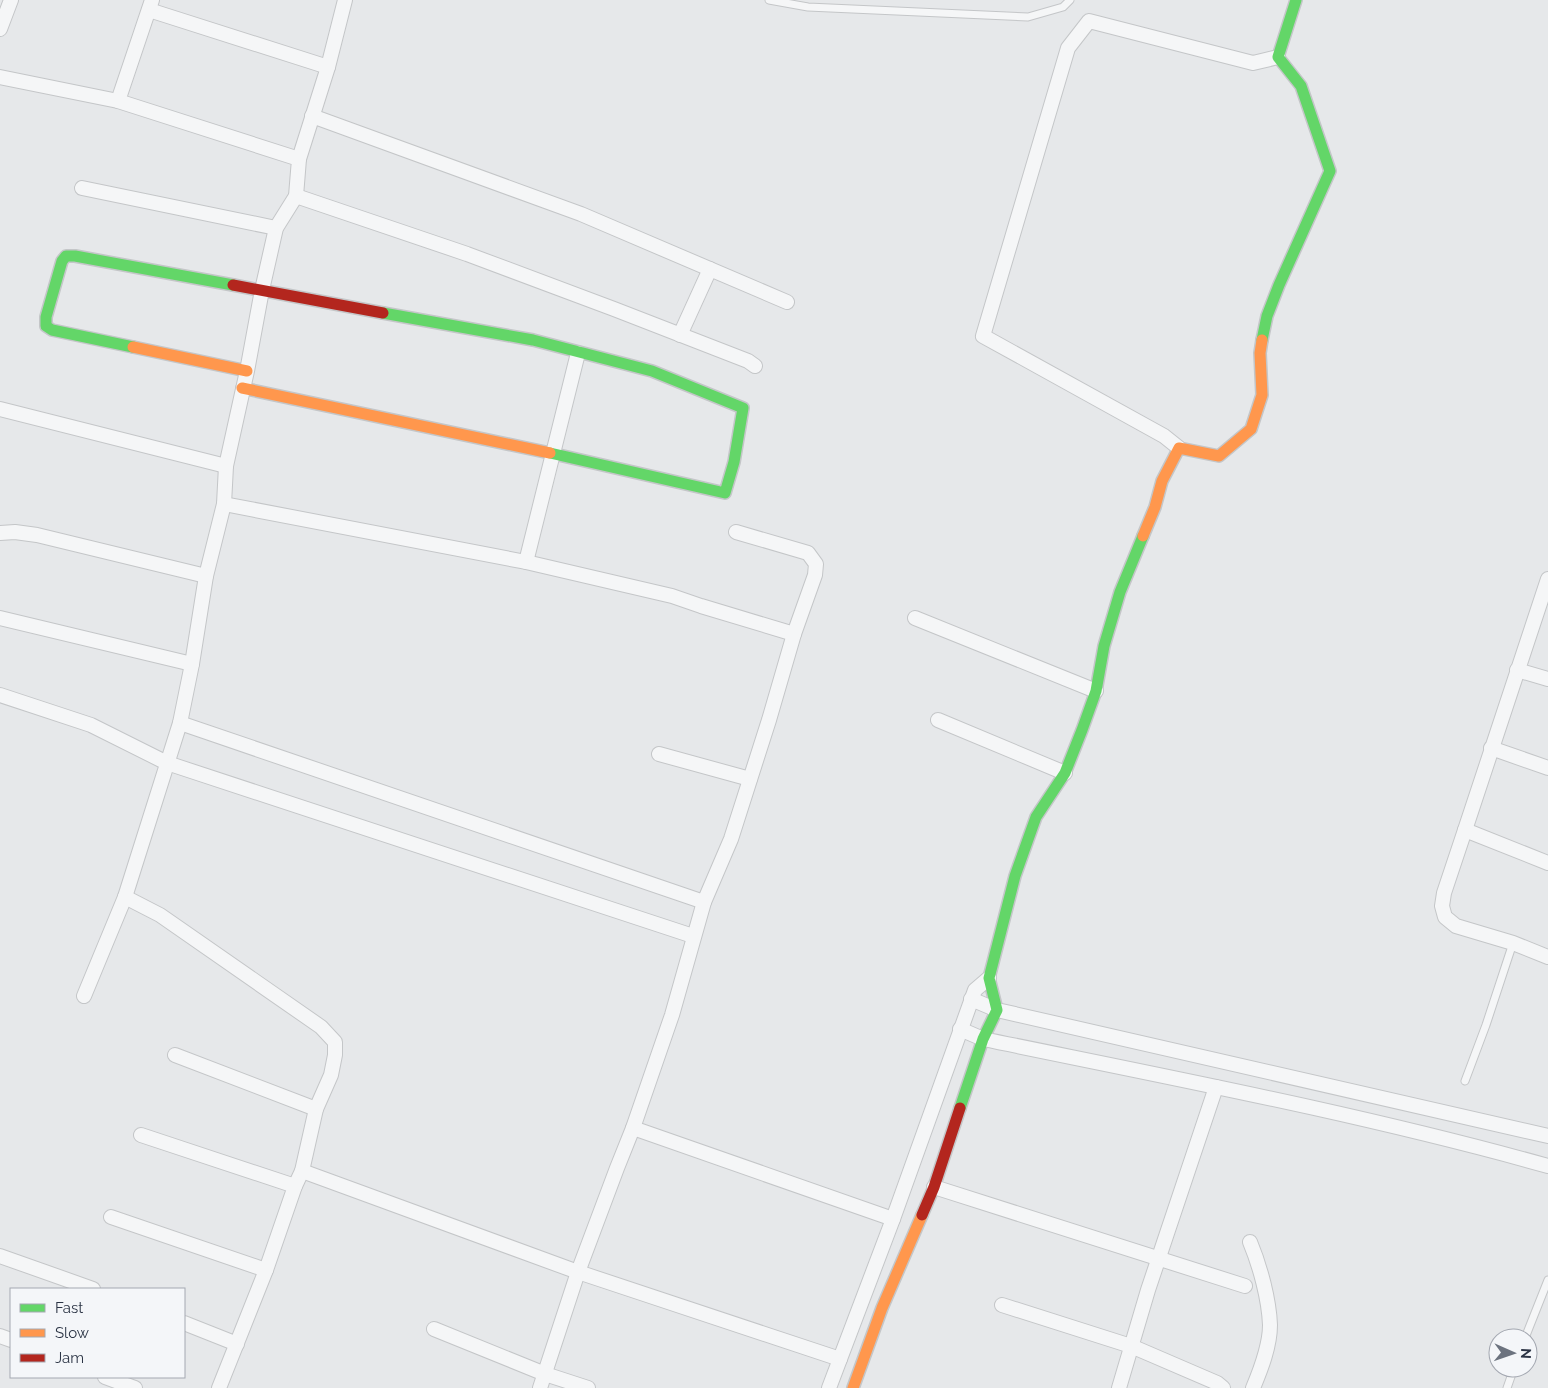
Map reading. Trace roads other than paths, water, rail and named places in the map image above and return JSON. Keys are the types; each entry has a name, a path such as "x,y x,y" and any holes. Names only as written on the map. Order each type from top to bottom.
{"street":[{"path":"0,29 11,0"},
{"path":"84,996 125,898 180,723 192,664 206,576 224,504 226,466 276,228 296,196 299,160 328,67 345,0"},
{"path":"1278,57 1296,0"},
{"path":"118,100 150,5 328,67"},
{"path":"1089,21 1253,63 1278,57 1301,86 1330,171 1279,285 1268,316 1260,353 1262,395 1250,429 1219,456 1179,448 1164,436 983,336 1068,48 1089,21"},
{"path":"0,77 118,100 299,160"},
{"path":"312,116 581,214 787,302"},
{"path":"82,188 276,228"},
{"path":"296,196 467,254 680,335 755,366"},
{"path":"242,388 553,454 725,493 734,462 743,408 652,371 532,340 84,258 66,256 62,261 46,317 46,326 52,330 247,371"},
{"path":"680,335 710,269"},
{"path":"526,562 578,353"},
{"path":"0,409 226,466"},
{"path":"853,1388 882,1308 934,1187 983,1039 997,1010 989,978 1015,876 1036,818 1065,773 1082,730 1096,690 1104,646 1120,592 1155,507 1162,481 1179,448"},
{"path":"224,504 526,562 672,596 794,634"},
{"path":"0,533 15,532 37,535 206,576"},
{"path":"540,1388 578,1272 633,1128 672,1015 704,902 731,839 794,634 815,575 816,564 808,553 736,532"},
{"path":"1548,578 1546,594 1517,670 1444,893 1442,906 1445,917 1456,926 1548,957"},
{"path":"0,618 192,664"},
{"path":"915,618 1096,690"},
{"path":"1517,670 1548,679"},
{"path":"0,695 91,725 167,763 693,936"},
{"path":"938,720 1065,773"},
{"path":"180,723 704,902"},
{"path":"1491,748 1548,768"},
{"path":"659,754 750,779"},
{"path":"1465,830 1548,863"},
{"path":"125,898 160,915 321,1027 335,1042 336,1055 331,1075 316,1108 302,1171 294,1186 266,1270 219,1388"},
{"path":"830,1388 971,999 975,990 989,978"},
{"path":"971,999 997,1010 1548,1136"},
{"path":"960,1029 983,1039 1216,1087 1386,1125 1548,1166"},
{"path":"175,1055 316,1108"},
{"path":"1119,1388 1158,1258 1216,1087"},
{"path":"633,1128 892,1219"},
{"path":"141,1134 294,1186"},
{"path":"302,1171 578,1272 840,1359"},
{"path":"934,1187 1245,1286"},
{"path":"111,1217 266,1270"},
{"path":"1250,1242 1259,1263 1270,1325 1267,1344 1253,1388"},
{"path":"0,1256 90,1288"},
{"path":"1002,1305 1131,1346 1217,1383 1223,1388"},
{"path":"185,1323 237,1344"},
{"path":"434,1329 545,1374 588,1388"},
{"path":"108,1378 134,1388"}],"lane":[{"path":"769,0 808,7 1028,17 1063,7 1070,0"},
{"path":"1465,1080 1513,944"},
{"path":"1529,1328 1548,1280"}]}
